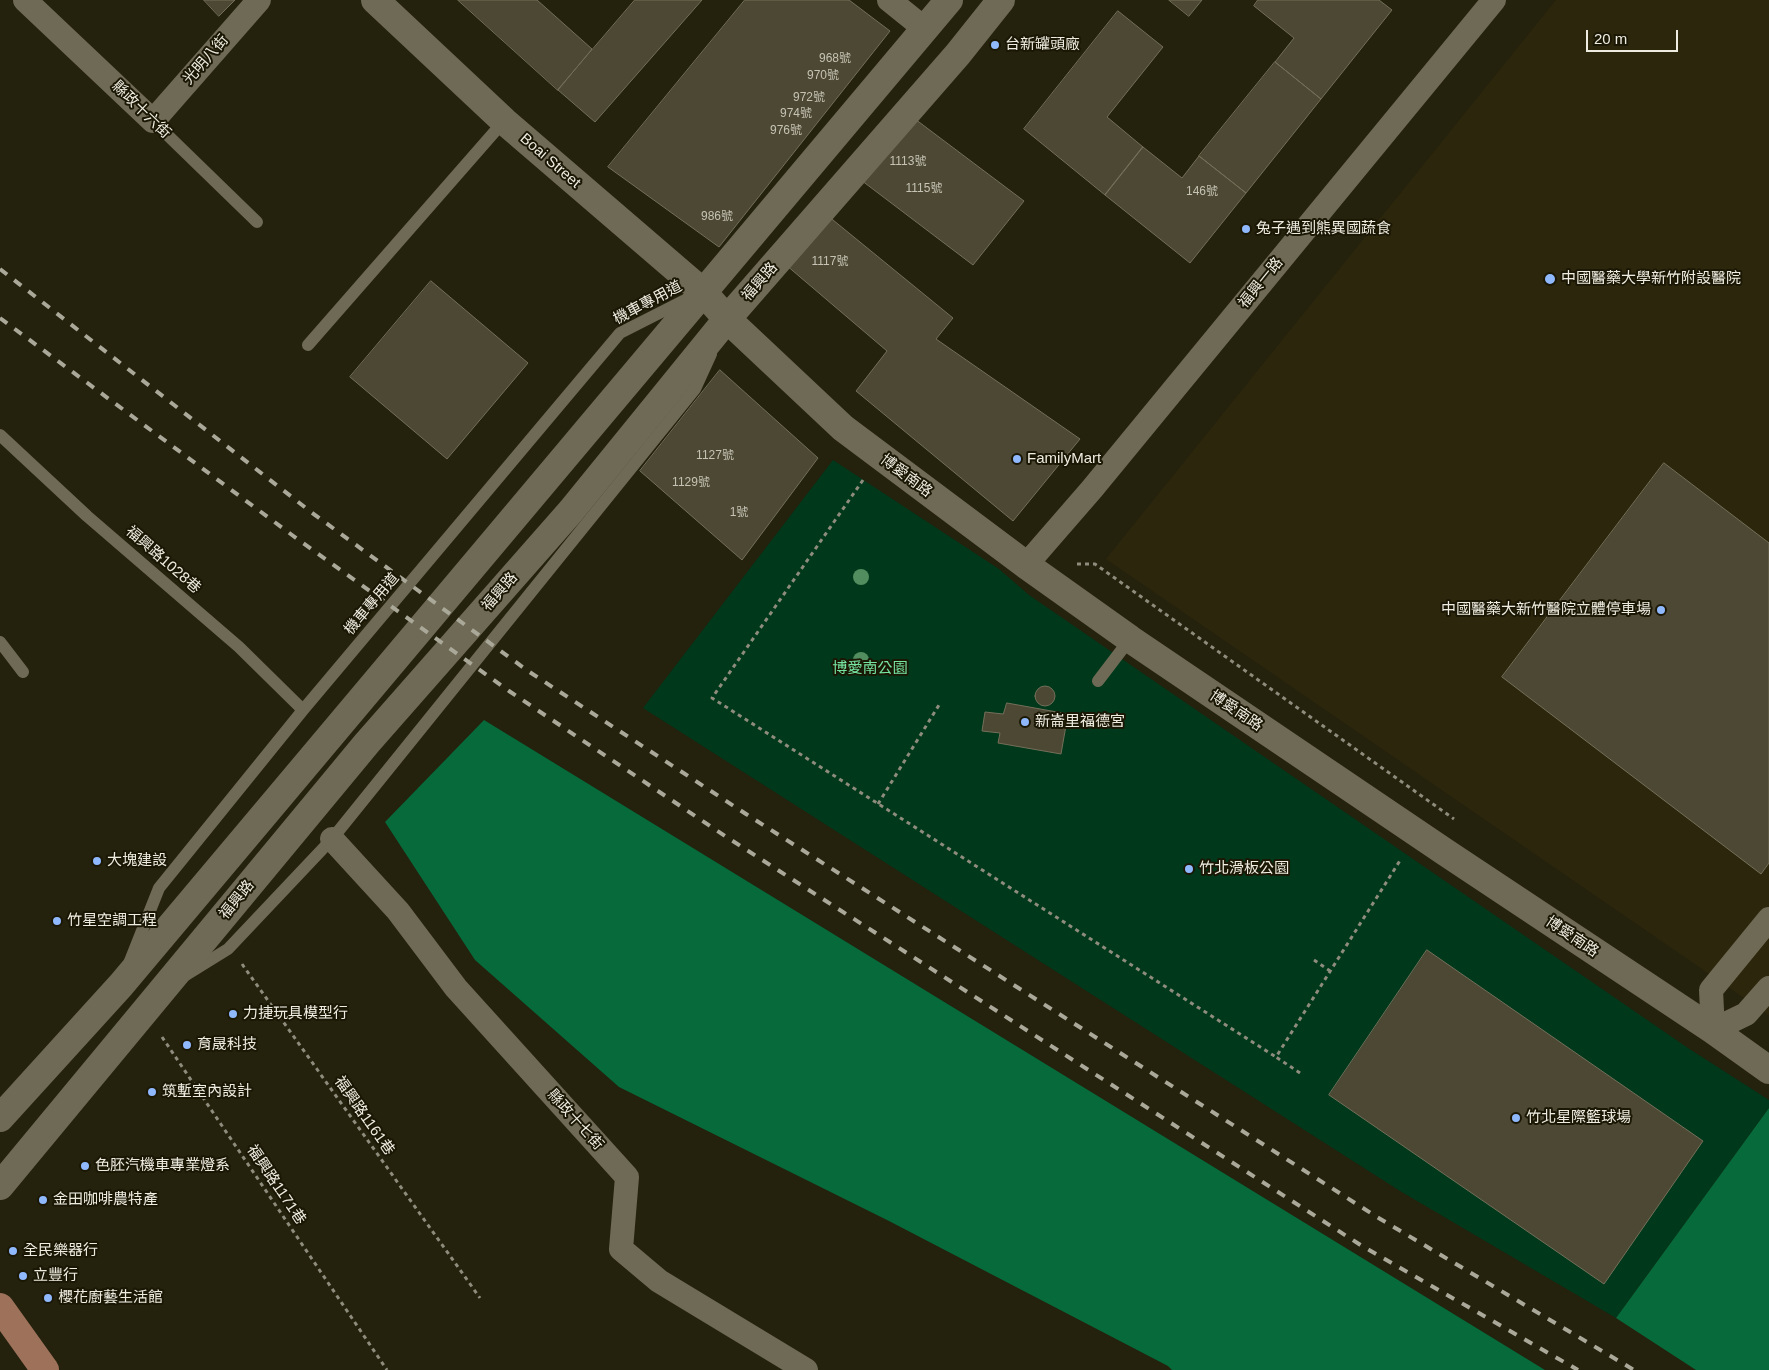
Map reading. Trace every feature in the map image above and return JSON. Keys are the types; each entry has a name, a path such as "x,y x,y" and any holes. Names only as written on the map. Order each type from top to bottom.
{"main road":[{"path":"0,1307 45,1370"}],"street":[{"name":"縣政十六街","path":"25,0 153,121"},
{"name":"光明八街","path":"153,121 259,0"},
{"name":"Boai Street","path":"375,0 504,121 703,292 727,319"},
{"path":"889,0 925,29"},
{"path":"0,1118 121,984 949,0"},
{"name":"福興路","path":"0,1186 367,743 571,511 727,319 945,69 1001,0"},
{"name":"福興一路","path":"1026,565 1092,489 1494,0"},
{"name":"博愛南路","path":"727,319 843,428 1026,565 1130,639 1713,1030 1769,1070"},
{"name":"縣政十七街","path":"332,839 398,911 456,988 627,1177 621,1249 659,1281 806,1370"},
{"path":"1769,919 1711,990 1713,1030 1746,1014 1769,988"}],"lane":[{"name":"縣政十六街","path":"153,121 257,222"},
{"path":"308,345 504,121"},
{"name":"機車專用道","path":"121,984 159,888 304,710 620,333 703,292"},
{"path":"166,986 228,949 332,839 695,389 727,319"},
{"name":"福興路1028巷","path":"0,435 87,516 239,647 304,710"},
{"path":"1098,681 1130,639"},
{"path":"0,642 23,672"}],"path":[{"path":"864,478 712,698 1300,1073"},
{"path":"1075,564 1095,564 1456,821"},
{"path":"878,804 939,705"},
{"path":"1276,1057 1401,859"},
{"name":"福興路1161巷","path":"228,949 237,957 480,1298"},
{"path":"1314,960 1330,971"},
{"name":"福興路1171巷","path":"145,1012 388,1370"}],"shaded area":[{"name":"中國醫藥大學新竹附設醫院","path":"1556,0 1769,0 1769,1015 1106,559"}],"green space":[{"name":"博愛南公園","path":"833,460 999,569 1029,595 1688,1048 1769,1100 1769,1108 1616,1318 1400,1191 643,708"},
{"path":"484,720 1545,1370 1172,1370 1168,1366 889,1221 619,1087 475,960 385,822"},
{"path":"1769,1108 1769,1370 1696,1370 1616,1318"}],"building":[{"path":"204,0 235,0 219,16"},
{"path":"458,0 537,0 592,49 558,90"},
{"path":"635,0 702,0 595,122 558,90"},
{"path":"745,0 849,0 890,31 719,247 608,167"},
{"path":"1169,0 1202,0 1189,16"},
{"path":"1258,0 1379,0 1392,10 1321,99 1275,62 1294,38 1254,6"},
{"path":"1118,11 1163,47 1107,117 1143,147 1105,195 1024,129"},
{"path":"1275,62 1321,99 1246,193 1199,156"},
{"path":"907,113 1024,201 973,265 853,174"},
{"path":"1143,147 1182,178 1199,156 1246,193 1190,263 1105,195"},
{"path":"822,211 953,318 936,339 1080,439 1013,521 856,391 887,351 786,265"},
{"path":"431,281 528,363 447,459 350,377"},
{"path":"720,370 818,458 742,560 640,471"},
{"name":"中國醫藥大新竹醫院立體停車場","path":"1664,463 1769,543 1769,863 1761,874 1502,677"},
{"path":"1045,686 1052,689 1055,696 1052,703 1045,706 1038,703 1035,696 1038,689"},
{"name":"新崙里福德宮","path":"1007,703 1068,714 1061,754 998,743 1000,733 982,731 985,712 1003,714"},
{"name":"竹北星際籃球場","path":"1427,950 1703,1141 1604,1284 1329,1095"}],"railway":[{"path":"0,269 311,512 528,671 746,814 1377,1217 1634,1370"},
{"path":"0,318 292,535 509,691 725,836 1362,1246 1578,1370"}],"place":[{"name":"台新罐頭廠","path":"995,45"},
{"name":"兔子遇到熊異國蔬食","path":"1246,229"},
{"name":"中國醫藥大學新竹附設醫院","path":"1550,279"},
{"name":"FamilyMart","path":"1017,459"},
{"name":"中國醫藥大新竹醫院立體停車場","path":"1661,610"},
{"name":"新崙里福德宮","path":"1025,722"},
{"name":"大塊建設","path":"97,861"},
{"name":"竹北滑板公園","path":"1189,869"},
{"name":"竹星空調工程","path":"57,921"},
{"name":"力捷玩具模型行","path":"233,1014"},
{"name":"育晟科技","path":"187,1045"},
{"name":"筑塹室內設計","path":"152,1092"},
{"name":"竹北星際籃球場","path":"1516,1118"},
{"name":"色胚汽機車專業燈系","path":"85,1166"},
{"name":"金田咖啡農特產","path":"43,1200"},
{"name":"全民樂器行","path":"13,1251"},
{"name":"立豐行","path":"23,1276"},
{"name":"櫻花廚藝生活館","path":"48,1298"}]}
